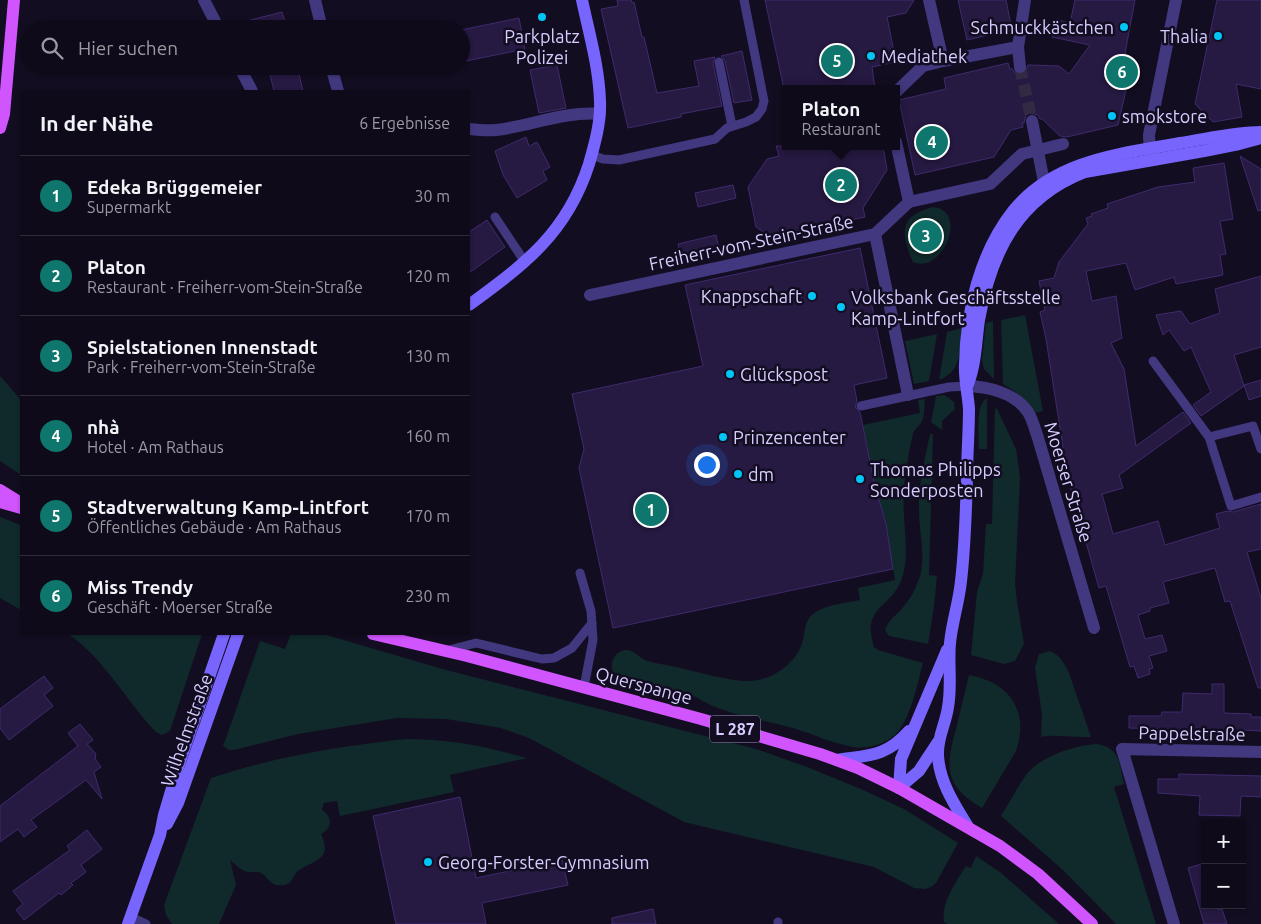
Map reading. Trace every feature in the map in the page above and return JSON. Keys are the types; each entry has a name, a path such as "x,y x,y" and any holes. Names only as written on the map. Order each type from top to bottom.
{"main road":[{"path":"0,128 4,114 14,0"},
{"path":"470,304 536,252 565,217 583,184 598,132 600,114 595,63 582,0"},
{"path":"968,386 974,366 982,302 991,270 1000,248 1009,234 1029,208 1042,196 1056,185 1085,172 1150,154 1238,134 1261,132"},
{"path":"967,825 950,797 941,775 938,742 948,706 950,643 961,581 966,517 969,410 968,386 964,366 971,308 982,268 998,233 1013,211 1044,182 1064,171 1082,163 1239,144 1261,138"},
{"path":"0,490 20,502"},
{"path":"0,502 20,508"},
{"name":"Wilhelmstraße","path":"129,920 160,835 180,761 224,635"},
{"name":"Wilhelmstraße","path":"160,835 178,803 238,635"},
{"name":"Querspange","path":"377,635 584,687 701,719 837,760 900,788"},
{"path":"900,788 901,759 950,643"},
{"path":"837,760 886,750 897,744 915,723"},
{"path":"900,788 919,770 938,742"},
{"name":"L 287","path":"900,788 967,825 1000,846 1038,874 1092,924"}],"street":[{"path":"204,0 214,20"},
{"path":"315,0 320,20"},
{"path":"929,0 942,61"},
{"path":"1020,67 1018,47 1025,0"},
{"path":"1150,154 1149,135 1176,0"},
{"path":"900,88 923,66 1018,47"},
{"path":"244,75 251,90"},
{"path":"334,75 338,90"},
{"path":"470,130 495,130 569,114 600,114"},
{"path":"1032,121 1044,182"},
{"path":"898,150 909,202 990,184 1022,154 1064,144"},
{"name":"Freiherr-vom-Stein-Straße","path":"590,295 875,234 909,202"},
{"path":"875,234 908,395"},
{"name":"Moerser Straße","path":"968,386 991,389 1008,396 1028,412 1038,438 1094,628"},
{"name":"Pappelstraße","path":"1174,924 1122,749 1261,752"}],"lane":[{"path":"592,155 603,159 619,160 715,139 732,126 756,117 762,109 764,101 744,0"},
{"path":"719,62 732,126"},
{"path":"495,217 525,262"},
{"path":"1153,361 1210,437 1231,506 1261,497"},
{"path":"861,406 949,387 968,386"},
{"path":"1210,437 1253,426 1261,449"},
{"path":"580,573 591,611 592,623 592,649 584,687"},
{"path":"444,651 476,643 542,659 554,658 572,648 592,623"},
{"path":"129,920 146,924"}],"green space":[{"path":"933,207 944,211 949,219 948,240 942,251 934,259 924,263 913,262 906,242 905,227 914,215"},
{"path":"1025,315 1043,411 1035,413 1025,400 1003,384 1001,320"},
{"path":"993,321 994,379 984,369 982,360 986,323"},
{"path":"962,328 960,352 956,365 947,376 939,380 947,332"},
{"path":"937,334 929,381 914,384 905,341"},
{"path":"0,376 20,399 20,474 0,461"},
{"path":"945,395 954,402 955,409 942,421 942,430 931,422 936,396"},
{"path":"987,398 987,449 979,449 979,413 983,401"},
{"path":"925,399 923,419 913,434 904,487 905,569 897,588 874,615 871,623 874,647 878,650 923,663 908,714 898,732 883,743 873,746 846,746 793,728 730,712 696,697 614,674 612,667 613,659 621,651 628,650 648,661 722,678 750,681 766,678 780,671 793,660 801,646 807,623 812,615 826,607 860,600 858,588 895,580 886,524 874,482 863,425 920,413 918,400"},
{"path":"995,408 1016,449 1020,478 1015,584 1024,644 1015,661 1004,664 971,655 977,592 983,574 986,524 992,524"},
{"path":"930,434 933,434 929,575 937,576 928,644 889,636 885,630 886,626 910,599 921,572 919,501 922,472"},
{"path":"0,517 20,525 20,609 0,598"},
{"path":"69,635 202,635 170,731 162,735 156,732 104,667"},
{"path":"291,635 326,635 446,670 756,749 807,767 904,809 958,843 936,883 925,889 914,888 874,867 684,822 529,738 501,728 446,719 397,718 298,734 236,750 228,749 223,745 260,641 285,649"},
{"path":"1050,651 1064,663 1091,737 1041,737 1042,714 1035,668 1039,654"},
{"path":"969,675 995,684 1005,692 1013,701 1018,711 1020,723 1020,737 1016,751 982,808 960,791 950,773 951,752"},
{"path":"406,739 437,740 467,744 527,758 450,775 454,792 340,816 337,801 324,803 322,810 328,816 330,823 325,832 321,834 324,842 324,854 316,861 299,870 291,882 286,885 275,885 261,873 239,868 230,860 236,885 219,924 172,924 166,915 164,905 211,778 307,753"},
{"path":"1097,744 1111,749 1120,764 1124,784 1114,787 1156,924 1116,924 1064,871 1001,816 1027,774 1041,762 1069,749"},
{"path":"976,856 1000,872 1059,924 948,924 944,922 945,907 950,893 966,866 971,868"}],"building":[{"path":"617,0 631,0 632,3 634,2 657,93 699,86 694,61 715,57 713,63 722,106 681,114 681,117 628,128 601,9 618,6"},
{"path":"765,0 914,0 906,13 887,17 896,62 872,67 874,85 783,85"},
{"path":"958,0 1006,0 1012,30 967,40"},
{"path":"1075,0 1135,0 1125,53 1131,68 1118,125 1067,137 1060,136 1040,119 1038,115 1030,113 1026,115 1024,123 1022,123 1023,127 1011,130 994,157 915,175 900,100 946,89 944,78 1008,63 1010,69 1017,75 1025,73 1028,65 1059,66 1069,74 1090,45 1052,37 1053,19 1070,23"},
{"path":"1217,0 1261,0 1261,89 1236,84 1242,117 1213,122 1195,104"},
{"path":"282,12 284,20 251,20"},
{"path":"519,18 525,49 470,60 470,28"},
{"path":"742,51 752,100 734,103 725,61 721,56"},
{"path":"557,65 566,108 539,113 530,70"},
{"path":"270,75 299,75 303,90 274,90"},
{"path":"526,137 529,146 537,142 550,167 543,171 547,180 517,198 503,175 495,151"},
{"path":"776,146 782,146 782,150 884,150 887,170 863,208 865,217 770,237 756,227 748,187 767,159 779,156"},
{"path":"1240,156 1261,169 1261,210 1258,211"},
{"path":"1224,163 1233,219 1220,221 1226,254 1220,255 1223,275 1176,284 1174,277 1135,290 1126,263 1086,271 1092,301 1116,296 1122,338 1111,343 1124,369 1136,446 1183,412 1191,423 1119,475 1123,488 1102,494 1113,534 1158,521 1165,545 1220,528 1216,514 1227,511 1233,512 1261,504 1261,549 1247,552 1261,598 1261,688 1258,688 1230,601 1225,602 1215,568 1163,582 1169,603 1150,608 1150,611 1138,615 1145,639 1162,635 1167,651 1149,656 1153,668 1149,669 1150,674 1138,678 1134,666 1130,667 1106,586 1099,588 1068,479 1040,312 1045,310 1039,281 1054,278 1059,262 1088,224 1086,218 1092,216 1091,214 1108,208 1107,204 1158,187 1195,182 1193,168"},
{"path":"733,185 736,198 698,207 695,193"},
{"path":"487,220 505,247 470,272 470,231"},
{"path":"716,235 719,249 681,258 678,244"},
{"name":"Prinzencenter","path":"860,248 887,378 854,385 857,401 855,407 860,412 874,482 886,524 893,569 613,628 579,468 584,449 572,394 703,366 685,285"},
{"path":"1261,276 1261,347 1234,355 1244,386 1201,416 1193,405 1211,392 1191,347 1184,351 1169,330 1163,335 1156,315 1181,311 1190,324 1220,313 1215,289"},
{"path":"1261,380 1261,396 1249,400 1244,385"},
{"path":"44,676 53,688 44,695 53,706 9,740 0,728 0,709"},
{"path":"1212,684 1224,684 1224,713 1251,714 1251,717 1261,717 1261,731 1244,730 1244,736 1161,734 1161,729 1129,728 1129,716 1161,716 1162,712 1182,712 1183,693 1212,694"},
{"path":"80,724 93,740 87,744 96,754 95,759 101,767 94,772 102,799 86,780 31,820 37,827 24,837 18,829 0,842 0,806 78,746 68,733"},
{"path":"1179,774 1261,776 1261,797 1241,796 1240,816 1199,815 1200,796 1158,793 1158,779 1179,779"},
{"name":"Georg-Forster-Gymnasium","path":"460,797 476,878 562,860 568,885 482,903 486,924 396,924 373,816"},
{"path":"87,830 102,849 81,865 86,872 71,883 73,885 61,895 59,893 24,920 16,910 23,904 13,891 70,850 67,846"},
{"path":"1201,864 1201,909 1222,909 1227,924 1204,924 1188,868"},
{"path":"653,909 656,924 612,924 612,918"}],"tunnel":[{"path":"1020,67 1032,121"}],"place":[{"name":"Parkplatz Polizei","path":"542,17"},
{"name":"Schmuckkästchen","path":"1124,27"},
{"name":"Thalia","path":"1218,36"},
{"name":"Mediathek","path":"871,56"},
{"name":"Stadtverwaltung Kamp-Lintfort","path":"837,61"},
{"name":"Miss Trendy","path":"1122,72"},
{"name":"smokstore","path":"1112,116"},
{"name":"nhà","path":"932,142"},
{"name":"Platon","path":"841,185"},
{"name":"Spielstationen Innenstadt","path":"926,236"},
{"name":"Knappschaft","path":"812,296"},
{"name":"Volksbank Geschäftsstelle Kamp-Lintfort","path":"841,307"},
{"name":"Glückspost","path":"730,374"},
{"name":"Prinzencenter","path":"723,437"},
{"name":"dm","path":"738,474"},
{"name":"Thomas Philipps Sonderposten","path":"860,479"},
{"name":"Edeka Brüggemeier","path":"651,510"},
{"name":"Georg-Forster-Gymnasium","path":"428,862"}]}
